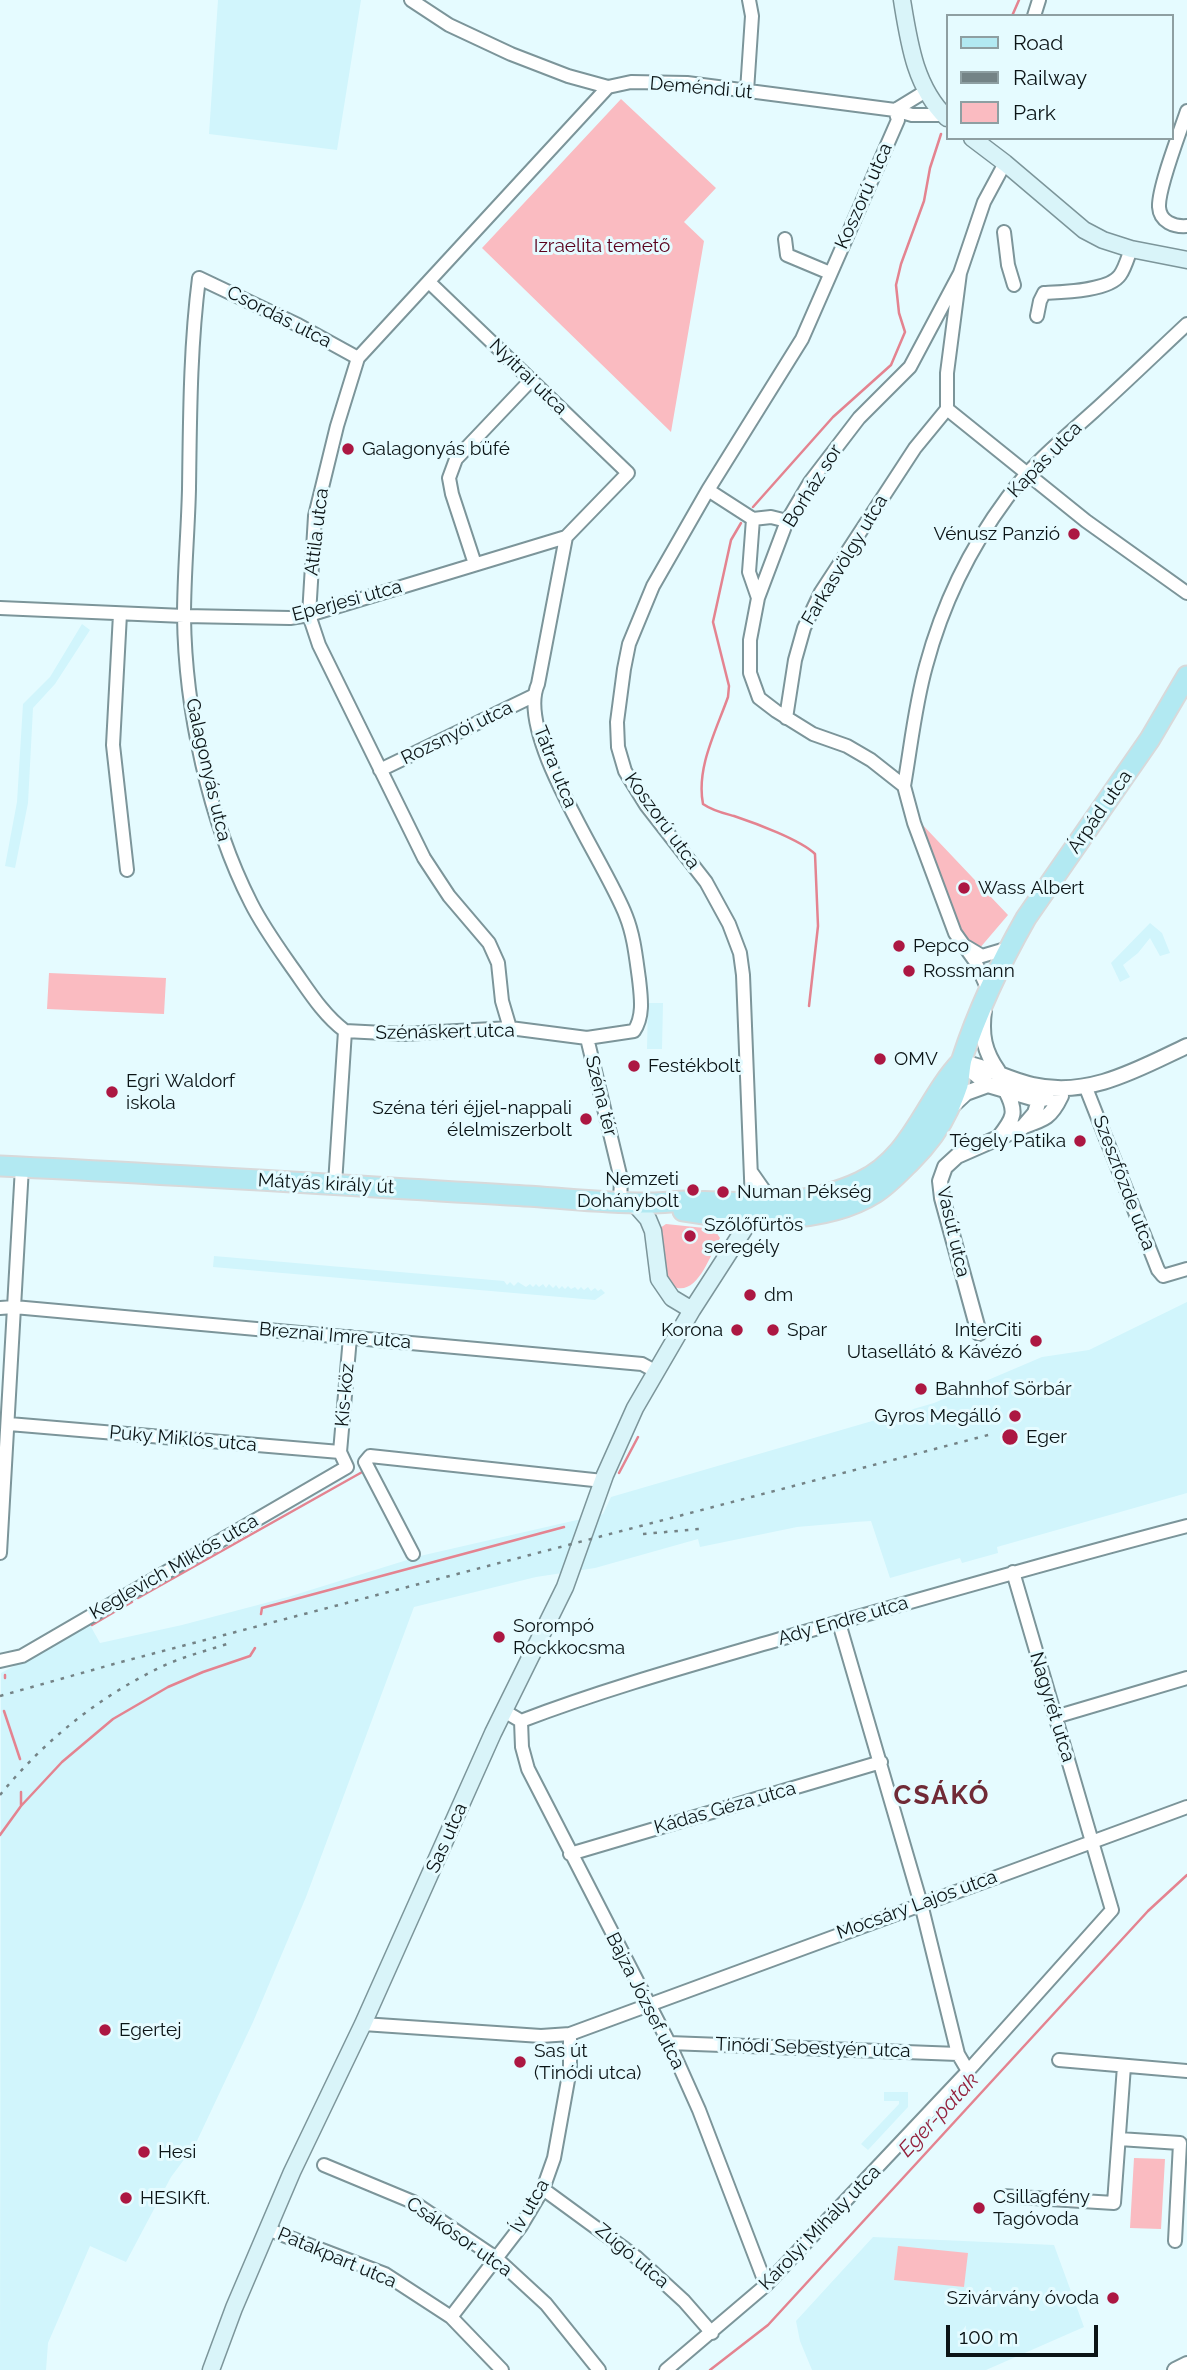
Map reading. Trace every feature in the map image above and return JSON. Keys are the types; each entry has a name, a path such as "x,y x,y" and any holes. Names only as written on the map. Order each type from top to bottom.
{"main road":[{"path":"902,0 913,58 928,95 946,117"},
{"path":"975,140 1084,230 1103,240 1131,249 1187,260"},
{"name":"Árpád utca","path":"961,1062 1009,948 1032,909 1150,739 1187,676"},
{"name":"Mátyás király út","path":"751,1212 777,1219 824,1212 875,1194 926,1146 948,1110 958,1083 961,1062"},
{"name":"Mátyás király út","path":"0,1166 644,1204 729,1219 787,1202 823,1196 863,1181 888,1162 911,1138 948,1076 961,1062"},
{"path":"644,1204 656,1220 653,1231"},
{"path":"644,1204 653,1231 659,1279 672,1298 692,1310"},
{"name":"Sas utca","path":"211,2370 267,2228 504,1712 565,1587 603,1481 635,1408 751,1212"}],"street":[{"name":"Deméndi út","path":"411,0 449,25 511,54 568,76 608,87 631,82 687,83 897,115 946,117"},
{"path":"747,91 752,16 749,0"},
{"name":"Attila utca","path":"510,1028 502,1000 498,963 489,943 449,896 424,858 319,645 310,615 315,516 337,426 358,358 608,87"},
{"path":"897,115 928,95"},
{"path":"912,115 924,111 928,95"},
{"path":"1182,227 1165,221 1159,209 1160,194 1187,111"},
{"name":"Koszorú utca","path":"751,1212 740,953 729,924 706,882 646,805 625,771 618,747 619,697 629,644 653,586 708,490 802,339 897,115"},
{"path":"1005,163 984,202 960,273 947,373 947,409 1086,521 1187,593"},
{"path":"1004,232 1008,265 1014,285"},
{"name":"Koszorú utca","path":"785,239 787,255 830,274"},
{"path":"1037,316 1044,293 1111,284 1120,275 1131,249"},
{"name":"Borház sor","path":"786,718 760,698 750,673 750,640 758,598 788,521 810,482 853,425 910,367 960,273"},
{"name":"Csordás utca","path":"199,278 298,325 358,358"},
{"name":"Galagonyás utca","path":"199,278 190,398 184,616 188,679 197,738 227,850 252,905 279,949 333,1023 345,1031"},
{"name":"Nyitrai utca","path":"429,282 628,473 566,537"},
{"name":"Kapás utca","path":"904,786 926,666 939,624 966,564 1006,499 1027,474 1187,324"},
{"path":"475,564 449,478 456,459 531,380"},
{"name":"Farkasvölgy utca","path":"786,718 797,649 821,592 908,459 947,409"},
{"path":"708,490 754,519 771,517 788,521"},
{"path":"754,519 749,572 758,598"},
{"name":"Eperjesi utca","path":"0,608 290,618 310,615 566,537"},
{"name":"Tátra utca","path":"566,537 538,684 533,696 537,731 553,770 626,916 640,987 641,1021 635,1031"},
{"path":"120,614 113,745 127,870"},
{"name":"Rozsnyói utca","path":"380,770 533,696"},
{"path":"786,718 813,734 847,746 871,760 904,786 914,823 943,903 956,933 982,973 987,997 982,1027 983,1044 998,1072"},
{"path":"964,946 982,956 1009,948"},
{"name":"Szénáskert utca","path":"345,1031 404,1034 510,1028 587,1038"},
{"path":"335,1184 345,1031"},
{"name":"Széna tér","path":"635,1031 587,1038 621,1180 644,1204"},
{"path":"961,1062 989,1085 1039,1100 1086,1088 1187,1046"},
{"path":"961,1062 982,1065 1031,1085 1062,1092"},
{"path":"948,1110 966,1093 989,1085"},
{"path":"1023,1126 1035,1113 1039,1100 1031,1085"},
{"name":"Szeszfőzde utca","path":"1086,1088 1155,1262 1163,1276 1187,1269"},
{"path":"999,1137 1012,1121 1013,1105 1006,1091"},
{"name":"Vasút utca","path":"979,1333 940,1181 945,1167 957,1156 1045,1119 1053,1112 1062,1092"},
{"path":"0,1553 22,1167"},
{"path":"751,1173 766,1193 787,1202"},
{"name":"Breznai Imre utca","path":"0,1308 14,1307 642,1364 655,1371"},
{"name":"Kis-köz","path":"340,1452 349,1338"},
{"name":"Puky Miklós utca","path":"9,1424 340,1452"},
{"name":"Keglevich Miklós utca","path":"0,1661 22,1656 347,1467 340,1452"},
{"path":"413,1554 365,1462 370,1456 603,1481"},
{"name":"Ady Endre utca","path":"521,1721 568,1703 1013,1572 1187,1526"},
{"name":"Nagyrét utca","path":"1013,1572 1093,1841"},
{"path":"839,1623 921,1904 958,2054 968,2071"},
{"path":"1055,1717 1187,1678"},
{"path":"504,1712 521,1721"},
{"name":"Bajza József utca","path":"521,1721 522,1747 528,1769 668,2043 699,2110 766,2285"},
{"name":"Kádas Géza utca","path":"570,1854 881,1762"},
{"name":"Mocsáry Lajos utca","path":"648,2005 1187,1807"},
{"name":"Károlyi Mihály utca","path":"666,2370 766,2285 968,2071 1112,1910 1093,1841"},
{"path":"363,2024 541,2036 570,2035 648,2005"},
{"name":"Ív utca","path":"451,2316 521,2226 543,2189 554,2158 570,2069 570,2035"},
{"name":"Tinódi Sebestyén utca","path":"668,2043 958,2054"},
{"path":"1059,2060 1187,2071"},
{"path":"1002,2196 1114,2203 1124,2066"},
{"path":"1119,2139 1180,2143 1175,2241"},
{"name":"Csákósor utca","path":"324,2165 413,2202 496,2258 546,2304 599,2370"},
{"name":"Zúgó utca","path":"543,2189 636,2257 684,2301 712,2333"},
{"name":"Patakpart utca","path":"267,2228 385,2274 451,2316 502,2370"},
{"path":"1175,2370 1187,2364"}],"shaded area":[{"path":"218,0 361,0 337,150 209,134"},
{"path":"82,624 90,630 55,684 33,708 28,803 15,868 5,866 17,802 23,704 50,677"},
{"path":"1150,923 1162,933 1170,953 1160,956 1150,938 1138,953 1123,965 1130,977 1120,982 1111,963"},
{"path":"648,1003 663,1003 662,1049 647,1049"},
{"path":"214,1256 504,1281 507,1285 510,1282 514,1286 518,1282 526,1287 536,1284 539,1287 543,1284 546,1288 549,1284 553,1288 556,1285 559,1289 568,1286 578,1290 581,1287 584,1290 588,1287 591,1291 595,1288 605,1293 595,1300 213,1267"},
{"path":"1187,1302 1187,1493 997,1547 998,1553 962,1563 960,1558 890,1578 871,1521 797,1527 700,1547 698,1539 595,1568 536,1577 414,1607 306,1897 253,2022 195,2145 171,2177 126,2262 90,2246 48,2343 46,2370 0,2370 1,1673 90,1625 100,1643 288,1597 420,1556 603,1514 611,1497 934,1403 1042,1357 1089,1350"},
{"path":"884,2092 908,2092 908,2107 868,2150 861,2144 899,2104 899,2101 884,2101"},
{"path":"873,2237 1054,2245 1084,2327 986,2370 812,2370 800,2341 796,2321"}],"green space":[{"name":"Izraelita temető","path":"621,99 716,188 684,222 704,241 671,432 482,248"},
{"path":"918,820 1008,915 979,949 965,941 957,928"},
{"path":"49,973 166,978 164,1014 47,1009"},
{"path":"666,1224 714,1229 720,1238 698,1278 683,1288 674,1287 663,1280 660,1228"},
{"path":"1134,2158 1165,2159 1161,2229 1130,2228"},
{"path":"898,2246 968,2253 964,2287 894,2280"}],"waterway":[{"path":"1013,14 1019,0"},
{"path":"753,507 833,417 891,365 905,332 899,313 896,285 924,201 930,168 941,134"},
{"path":"741,523 731,540 713,622 729,686 728,697 705,763 702,777 703,804 777,832 815,854 818,926 809,1006"},
{"path":"619,1473 638,1437"},
{"path":"138,1598 364,1471"},
{"path":"261,1614 262,1608 564,1527"},
{"path":"125,1606 132,1602"},
{"path":"92,1625 121,1608"},
{"path":"0,1835 21,1806 62,1762 113,1719 168,1687 250,1656 255,1648"},
{"path":"4,1711 20,1759"},
{"path":"21,1792 21,1806"},
{"name":"Eger-patak","path":"710,2370 768,2325 1148,1911 1187,1875"}],"railway":[{"path":"0,1696 992,1434"},
{"path":"643,1534 699,1529"},
{"path":"0,1795 53,1739 114,1693 167,1664 230,1643"}],"place":[{"name":"Galagonyás büfé","path":"348,449"},
{"name":"Vénusz Panzió","path":"1074,534"},
{"name":"Wass Albert","path":"964,888"},
{"name":"Pepco","path":"899,946"},
{"name":"Rossmann","path":"909,971"},
{"name":"OMV","path":"880,1059"},
{"name":"Festékbolt","path":"634,1066"},
{"name":"Egri Waldorf iskola","path":"112,1092"},
{"name":"Széna téri éjjel-nappali élelmiszerbolt","path":"586,1119"},
{"name":"Tégely Patika","path":"1080,1141"},
{"name":"Nemzeti Dohánybolt","path":"693,1190"},
{"name":"Numan Pékség","path":"723,1192"},
{"name":"Szőlőfürtös seregély","path":"690,1236"},
{"name":"dm","path":"750,1295"},
{"name":"Korona","path":"737,1330"},
{"name":"Spar","path":"773,1330"},
{"name":"InterCiti Utasellátó & Kávézó","path":"1036,1341"},
{"name":"Bahnhof Sörbár","path":"921,1389"},
{"name":"Gyros Megálló","path":"1015,1416"},
{"name":"Eger","path":"1010,1437"},
{"name":"Sorompó Rockkocsma","path":"499,1637"},
{"name":"Egertej","path":"105,2030"},
{"name":"Sas út (Tinódi utca)","path":"520,2062"},
{"name":"Hesi","path":"144,2152"},
{"name":"HESIKft.","path":"126,2198"},
{"name":"Csillagfény Tagóvoda","path":"979,2208"},
{"name":"Szivárvány óvoda","path":"1113,2298"}],"district":[{"name":"CSÁKÓ","path":"942,1796"}]}
